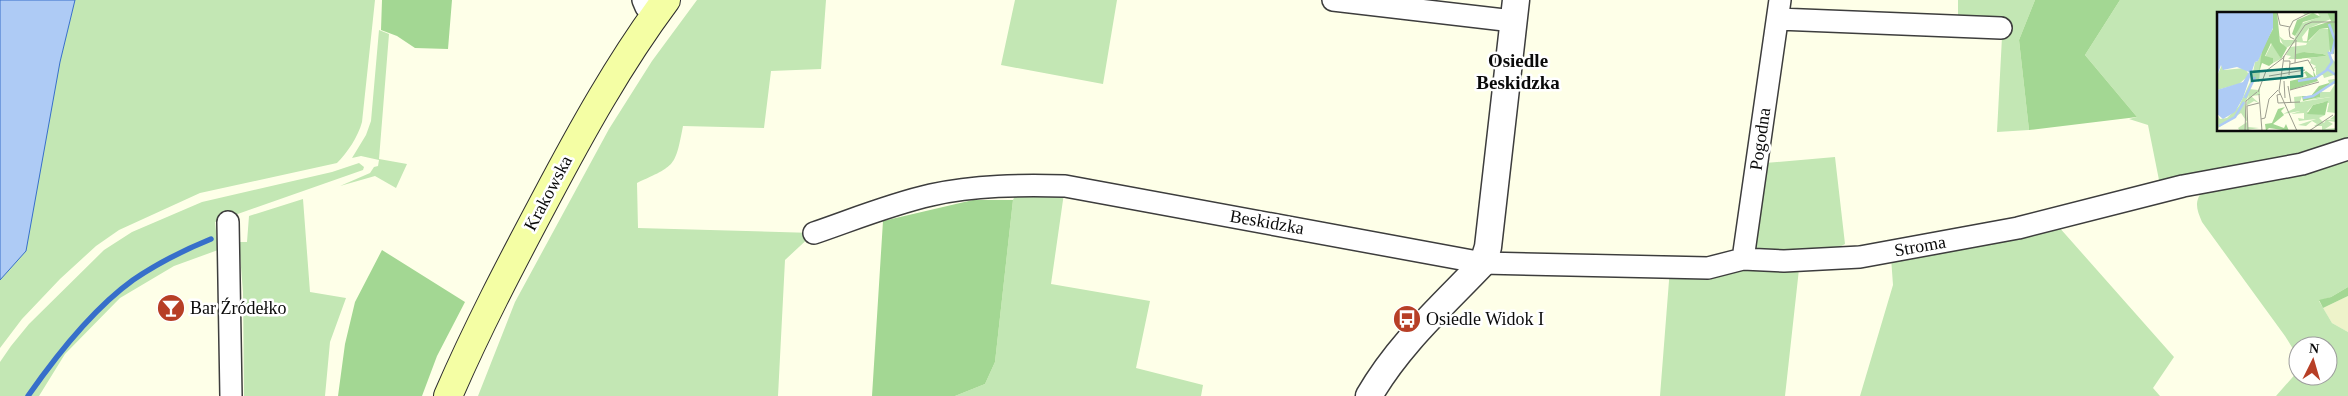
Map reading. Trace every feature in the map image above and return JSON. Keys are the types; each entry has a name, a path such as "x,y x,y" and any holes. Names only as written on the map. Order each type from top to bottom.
{"main road":[{"name":"Krakowska","path":"448,396 495,293 575,143 629,52 654,5"}],"street":[{"path":"1333,0 1515,10 1488,247 1483,263 1410,340 1378,379 1369,396"},
{"name":"Pogodna","path":"1743,259 1779,10 2001,28"},
{"name":"Stroma","path":"1483,263 1708,268 1743,259 1784,261 1860,257 2018,228 2183,186 2302,164 2348,149"},
{"name":"Beskidzka","path":"814,233 931,195 966,189 1020,185 1065,186 1483,263"},
{"path":"228,222 232,396"}],"green space":[{"path":"75,0 375,0 362,122 352,144 337,163 200,193 119,230 96,246 60,279 22,319 0,348 0,280 9,269"},
{"path":"382,0 452,0 448,49 415,48 397,36 381,30"},
{"path":"697,0 826,0 821,69 771,71 764,128 683,126 678,150 672,163 660,172 637,183 638,228 814,233 785,260 778,396 478,396 515,302 609,129 652,61"},
{"path":"1015,0 1117,0 1103,84 1001,65"},
{"path":"1958,0 2035,0 2019,40 2029,130 1997,132 2003,18 1958,17"},
{"path":"2035,0 2120,0 2085,55 2137,117 2029,130 2019,40"},
{"path":"2120,0 2348,0 2348,145 2142,192 2138,186 2159,180 2148,125 2129,119 2137,117 2085,55"},
{"path":"379,30 389,34 379,159 407,164 396,188 375,176 340,186 370,173 374,167 378,166 379,160 361,156 352,158 366,135 371,121"},
{"path":"2348,156 2348,287 2331,297 2319,301 2332,323 2348,332 2348,396 2276,396 2288,382 2288,386 2338,386 2338,336 2288,336 2288,341 2202,222 2197,209 2197,201 2204,189"},
{"path":"1835,157 1845,244 1835,249 1766,252 1750,248 1760,218 1765,163"},
{"path":"359,163 364,167 363,170 215,222 218,250 174,266 120,298 65,354 39,396 0,396 0,362 11,346 29,324 104,250 132,232 202,202 332,172"},
{"path":"1020,185 1065,186 1051,284 1150,301 1136,368 1203,385 1201,396 955,396 985,384 995,362 1013,200"},
{"path":"303,199 310,292 346,298 330,342 325,396 244,396 243,292 239,242 247,242 249,216"},
{"path":"973,200 1013,200 995,362 985,384 955,396 872,396 883,221"},
{"path":"2058,226 2174,357 2153,388 2160,396 1860,396 1893,285 1891,257"},
{"path":"382,250 465,302 437,356 422,396 338,396 345,344 355,302"},
{"path":"1670,268 1799,269 1785,396 1660,396"},
{"path":"2348,287 2348,296 2323,308 2319,300 2331,297"},
{"path":"2348,296 2348,332 2332,323 2323,308"}],"water":[{"path":"0,0 75,0 60,62 26,251 0,280"}],"waterway":[{"path":"28,396 76,334 118,291 162,262 211,239"}],"place":[{"name":"Bar Źródełko","path":"171,308"},
{"name":"Osiedle Widok I","path":"1407,319"}],"district":[{"name":"Osiedle Beskidzka","path":"1518,71"}]}
